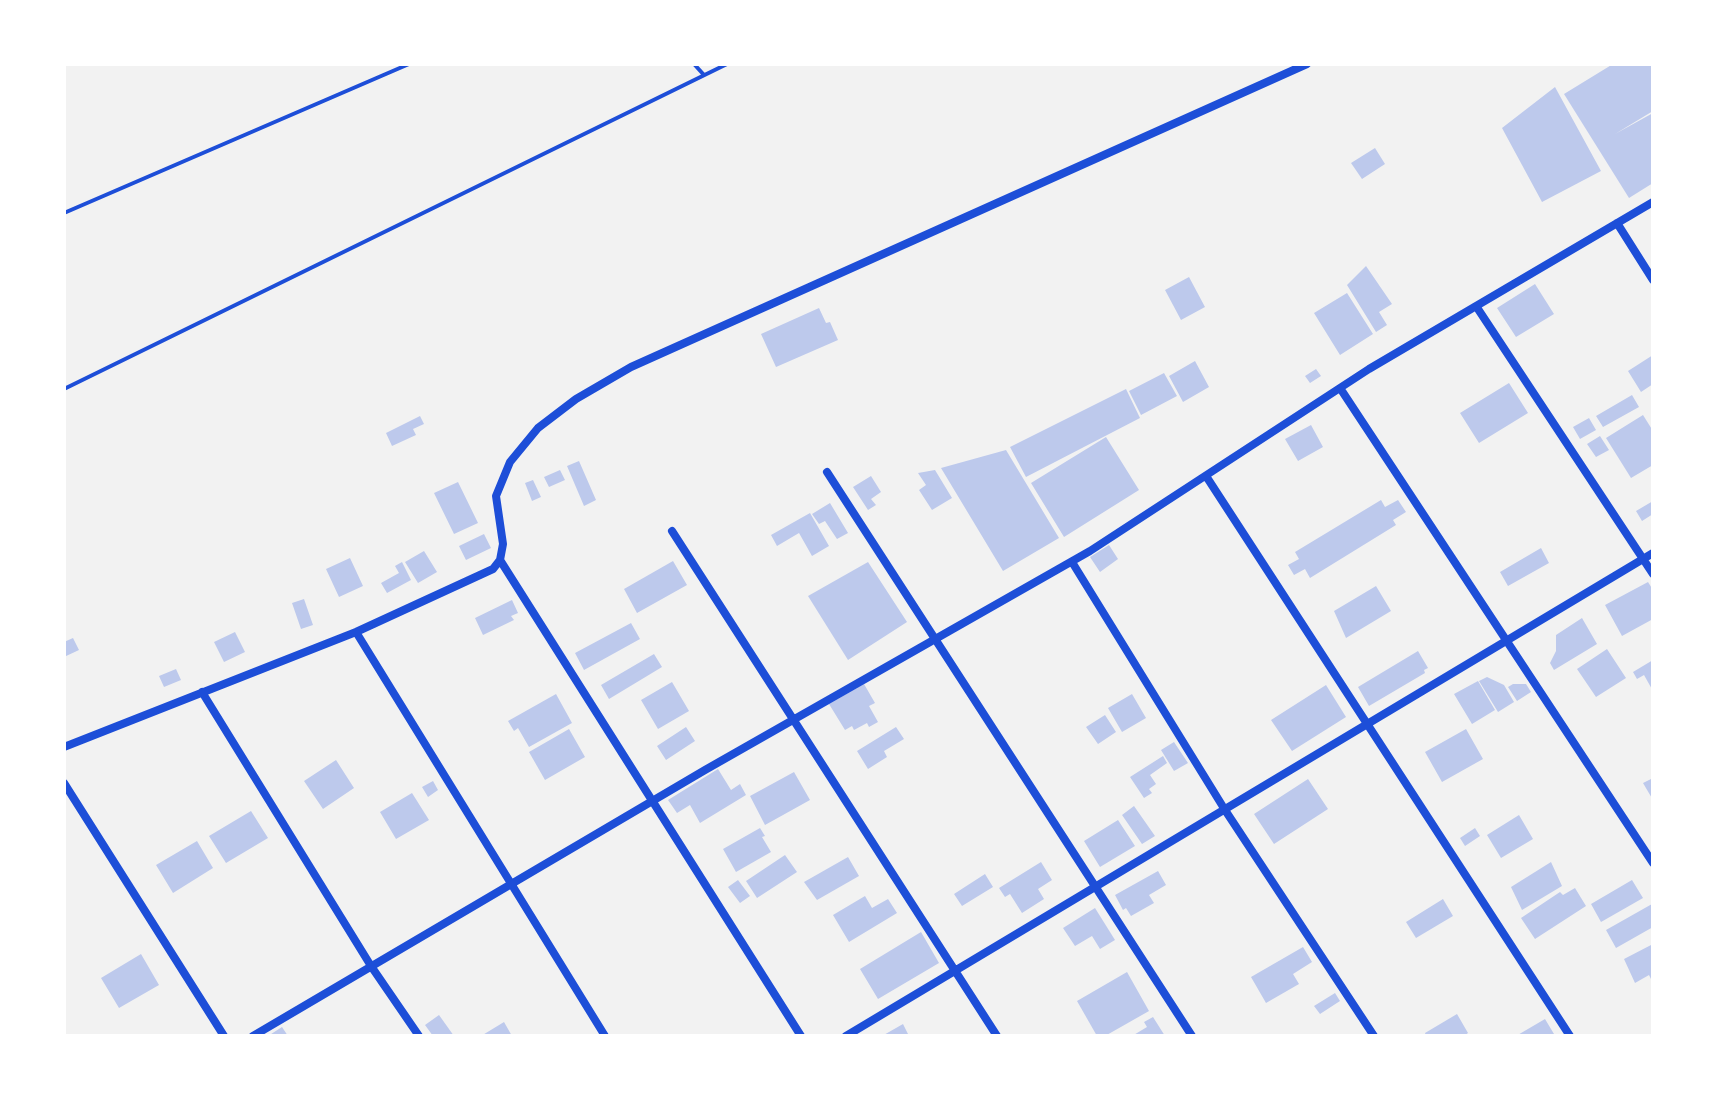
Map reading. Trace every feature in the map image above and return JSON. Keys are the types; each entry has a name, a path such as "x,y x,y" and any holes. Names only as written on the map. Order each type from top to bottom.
{"street":[{"path":"64,747 356,632 493,569 500,560 503,544 496,496 510,462 538,428 576,399 631,367 1307,64"},
{"path":"253,1036 651,802 1072,562 1340,388 1653,202"},
{"path":"1617,223 1653,280"},
{"path":"1476,306 1653,574"},
{"path":"1340,388 1653,863"},
{"path":"827,472 1192,1036"},
{"path":"1206,476 1570,1036"},
{"path":"672,531 997,1036"},
{"path":"846,1036 1653,553"},
{"path":"500,560 801,1036"},
{"path":"1072,562 1225,810 1374,1036"},
{"path":"356,632 605,1036"},
{"path":"202,692 371,966 419,1036"},
{"path":"64,783 224,1036"}],"lane":[{"path":"64,213 409,64"},
{"path":"694,64 704,75"},
{"path":"64,389 727,64"}],"building":[{"path":"1613,64 1653,64 1653,111 1615,134 1653,113 1653,183 1629,198 1564,94"},
{"path":"1555,87 1601,171 1542,202 1502,128"},
{"path":"1375,148 1385,164 1362,179 1351,163"},
{"path":"1366,266 1392,304 1379,312 1387,325 1376,332 1347,285"},
{"path":"1189,277 1205,307 1181,320 1165,290"},
{"path":"1535,284 1554,314 1516,337 1497,308"},
{"path":"1347,293 1373,334 1340,355 1314,313"},
{"path":"819,308 838,340 776,367 761,334"},
{"path":"1653,355 1653,384 1641,392 1628,371"},
{"path":"1195,361 1209,387 1183,402 1169,376"},
{"path":"1316,369 1321,376 1310,383 1305,376"},
{"path":"1164,373 1177,396 1141,415 1129,391"},
{"path":"1509,383 1528,413 1479,443 1460,413"},
{"path":"1126,389 1140,418 1026,477 1010,447"},
{"path":"1632,395 1639,407 1603,427 1596,416"},
{"path":"1643,415 1653,431 1653,465 1631,478 1606,438"},
{"path":"420,416 424,424 413,429 416,435 392,446 386,433"},
{"path":"1589,418 1596,430 1580,439 1573,427"},
{"path":"1311,425 1323,447 1298,461 1285,439"},
{"path":"1600,436 1609,450 1596,457 1587,444"},
{"path":"1106,437 1139,490 1064,537 1031,483"},
{"path":"1006,450 1059,538 1003,571 941,468"},
{"path":"579,461 596,500 584,506 567,466"},
{"path":"560,470 565,480 549,487 544,477"},
{"path":"935,470 952,498 932,510 919,490 926,485 918,473"},
{"path":"871,476 881,492 871,499 876,505 868,510 853,487"},
{"path":"533,480 541,497 532,501 525,483"},
{"path":"458,482 478,523 454,534 434,493"},
{"path":"1381,500 1385,507 1398,500 1406,512 1393,520 1396,525 1310,578 1305,569 1294,575 1288,565 1299,559 1295,552"},
{"path":"1653,501 1653,514 1642,521 1636,511"},
{"path":"830,503 848,533 837,539 825,521 819,524 812,514"},
{"path":"810,513 829,546 812,556 799,533 777,546 771,535"},
{"path":"484,534 491,548 466,560 459,546"},
{"path":"1109,545 1118,559 1100,572 1090,557"},
{"path":"1541,548 1549,563 1508,586 1500,572"},
{"path":"424,551 437,572 418,583 405,562"},
{"path":"350,558 363,586 339,597 326,569"},
{"path":"673,561 687,585 637,613 624,589"},
{"path":"402,562 411,580 387,593 381,583 399,573 395,566"},
{"path":"868,562 907,622 848,660 808,596"},
{"path":"1648,582 1653,590 1653,619 1622,636 1605,605"},
{"path":"1376,586 1391,611 1346,638 1334,611"},
{"path":"304,599 313,625 301,629 292,603"},
{"path":"512,600 518,613 511,616 514,620 483,635 475,618"},
{"path":"1582,618 1597,644 1554,670 1550,663 1556,651 1556,635"},
{"path":"631,623 640,639 584,670 575,653"},
{"path":"235,632 245,652 224,662 214,642"},
{"path":"73,638 79,650 64,657 64,642"},
{"path":"1607,649 1626,678 1596,697 1577,669"},
{"path":"1418,651 1428,668 1424,670 1425,673 1369,706 1358,687"},
{"path":"654,654 662,667 609,699 601,685"},
{"path":"1653,660 1653,691 1644,675 1637,679 1633,672"},
{"path":"176,669 181,680 164,687 159,676"},
{"path":"1487,677 1504,685 1514,702 1498,712 1479,681"},
{"path":"1478,681 1495,710 1472,724 1454,694"},
{"path":"672,682 689,711 658,729 641,700"},
{"path":"864,684 875,703 869,706 878,722 869,727 867,723 854,730 852,726 845,730 829,704"},
{"path":"1526,684 1531,692 1517,701 1508,687"},
{"path":"1326,685 1346,717 1292,751 1271,720"},
{"path":"556,694 572,723 529,747 518,728 514,731 508,721"},
{"path":"1132,694 1146,718 1122,732 1108,708"},
{"path":"1105,715 1116,732 1098,744 1086,727"},
{"path":"686,727 695,741 666,760 657,746"},
{"path":"896,727 904,739 884,751 887,757 868,769 857,751"},
{"path":"569,729 585,757 545,780 529,752"},
{"path":"1466,729 1483,759 1442,782 1425,752"},
{"path":"1174,742 1188,763 1174,771 1161,750"},
{"path":"1163,756 1167,763 1150,775 1156,784 1149,789 1152,793 1144,798 1130,777"},
{"path":"336,760 354,788 323,809 304,781"},
{"path":"718,769 731,790 740,784 746,795 700,823 690,805 677,813 668,800"},
{"path":"794,772 810,800 765,825 750,796"},
{"path":"1653,778 1653,800 1643,783"},
{"path":"1308,779 1328,809 1274,844 1254,814"},
{"path":"433,781 438,790 428,797 422,787"},
{"path":"412,793 429,820 396,839 380,812"},
{"path":"1134,806 1155,836 1142,844 1122,815"},
{"path":"251,811 268,838 226,863 209,836"},
{"path":"1519,815 1533,839 1501,858 1487,835"},
{"path":"1118,820 1135,846 1100,867 1084,841"},
{"path":"760,828 771,852 736,872 723,849"},
{"path":"1475,828 1480,836 1465,846 1460,838"},
{"path":"197,841 213,868 173,893 156,865"},
{"path":"785,855 797,872 757,898 746,881"},
{"path":"848,857 859,876 817,900 804,882"},
{"path":"1041,862 1052,880 1038,889 1044,899 1022,913 1010,894 1005,897 999,888"},
{"path":"1551,862 1562,886 1522,910 1511,887"},
{"path":"1158,871 1166,885 1149,895 1154,903 1131,916 1126,908 1123,910 1115,895"},
{"path":"985,874 993,887 962,906 954,894"},
{"path":"738,880 750,896 740,903 728,887"},
{"path":"1632,880 1643,898 1601,922 1591,904"},
{"path":"1575,888 1586,906 1535,939 1521,918 1560,892 1563,895"},
{"path":"865,896 872,908 888,899 897,913 849,942 833,915"},
{"path":"1443,899 1453,916 1416,938 1406,922"},
{"path":"1652,904 1653,927 1616,948 1606,930"},
{"path":"1095,908 1115,940 1100,949 1092,936 1075,946 1063,928"},
{"path":"921,932 939,963 878,999 860,969"},
{"path":"1653,944 1653,978 1649,975 1635,983 1624,959"},
{"path":"1303,947 1312,962 1293,974 1299,984 1266,1003 1251,977"},
{"path":"141,954 159,985 119,1008 101,978"},
{"path":"1127,972 1149,1011 1105,1036 1097,1036 1077,1001"},
{"path":"1335,993 1340,1001 1320,1014 1314,1006"},
{"path":"1457,1014 1468,1033 1464,1036 1426,1036 1425,1033"},
{"path":"439,1015 454,1036 433,1036 425,1025"},
{"path":"1153,1017 1165,1036 1132,1036 1147,1027 1144,1022"},
{"path":"1545,1019 1554,1034 1516,1036"},
{"path":"504,1022 512,1036 481,1036"},
{"path":"903,1024 909,1036 882,1036"},
{"path":"282,1027 288,1036 268,1036"}]}
